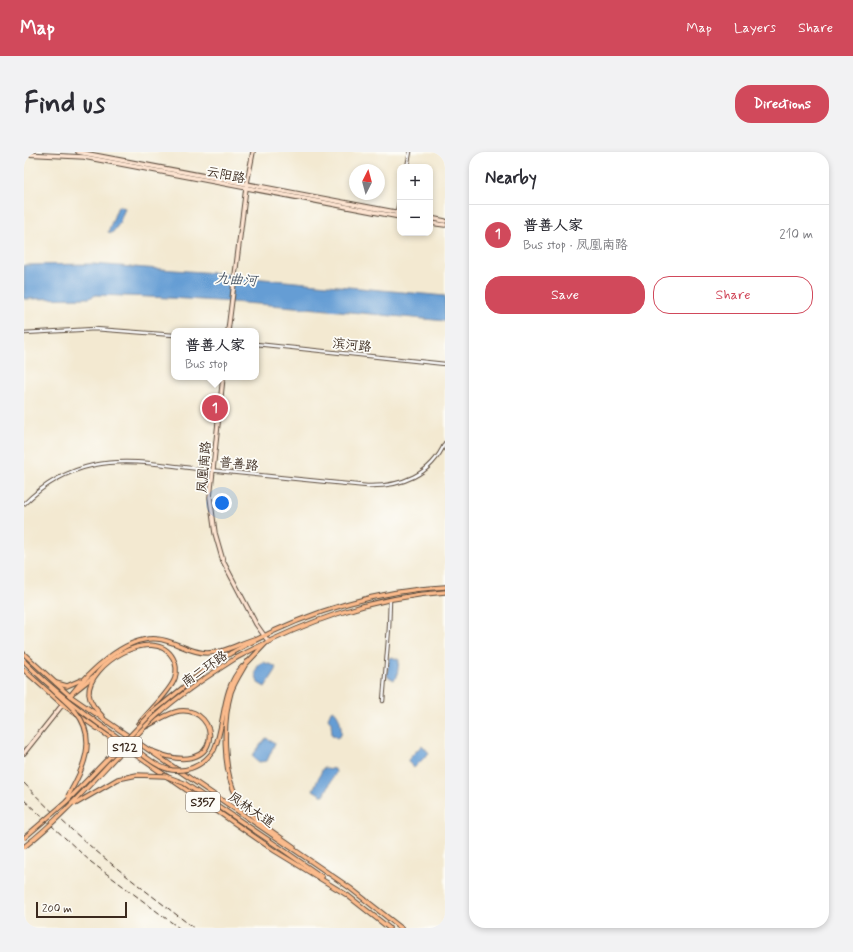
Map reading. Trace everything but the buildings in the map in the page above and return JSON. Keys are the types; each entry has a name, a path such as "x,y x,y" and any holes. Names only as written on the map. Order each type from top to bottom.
{"main road":[{"name":"南二环路","path":"24,838 66,802 138,726 167,699 201,673 231,654 264,635 318,613 360,600 401,592 445,587"},
{"name":"南二环路","path":"24,847 69,808 144,728 181,696 236,658 268,641 341,612 390,600 445,592"},
{"path":"70,696 82,680 110,656 144,640 158,639 188,650 208,653 223,651 264,635"},
{"path":"268,641 237,673 228,690 226,709 226,755 229,777 237,797 248,811 350,888"},
{"path":"70,696 118,655 133,648 158,645 166,649 176,662 174,680 138,726"},
{"name":"凤林大道","path":"24,654 70,696 350,888 401,928"},
{"path":"24,661 76,712 85,729 87,745 84,764 66,802"},
{"name":"凤林大道","path":"24,670 62,704 274,851 347,896 389,928"},
{"path":"33,670 98,724 158,765 171,770 185,770 194,768 208,758 218,742 226,709"},
{"path":"98,672 93,679 89,696 93,705 108,722"},
{"path":"56,683 67,686 82,680"},
{"path":"144,728 178,712 190,712 201,717 209,730 210,738 204,752 196,757 186,760 162,755 144,748"},
{"path":"69,808 88,795 118,780 137,774 165,776 184,783 279,847 347,896"}],"street":[{"path":"228,328 246,186 253,152"},
{"path":"408,164 410,152"},
{"name":"云阳路","path":"24,154 77,153 397,215"},
{"path":"433,219 445,221"},
{"path":"433,223 445,225"},
{"path":"24,333 95,329 171,335"},
{"name":"滨河路","path":"259,344 445,364"},
{"name":"凤凰南路","path":"223,380 210,497 215,533 223,561 268,641"},
{"name":"普善路","path":"24,504 40,488 51,481 81,468 96,464 123,462 381,486 395,484 422,473 441,452 445,443"},
{"path":"383,701 390,600"},
{"path":"24,753 62,704 70,696"}],"water":[{"path":"118,206 125,208 119,224 112,233 108,232"},
{"name":"九曲河","path":"92,264 229,274 242,277 445,296 445,321 270,305 183,299 96,295 89,298 24,299 24,265"},
{"path":"392,657 399,660 397,677 394,680 387,676 389,658"},
{"path":"263,662 275,666 276,670 265,687 258,683 255,672 259,664"},
{"path":"333,710 339,718 341,725 341,735 337,738 332,735 331,722 328,718"},
{"path":"266,738 275,743 267,761 259,762 252,756"},
{"path":"422,745 429,753 414,768 408,760"},
{"path":"323,768 335,769 336,772 324,795 321,795 313,790"}],"railway":[{"path":"24,783 64,823 106,859 194,928"},
{"path":"24,800 91,862 179,928"}],"place":[{"name":"普善人家","path":"215,408"}]}
